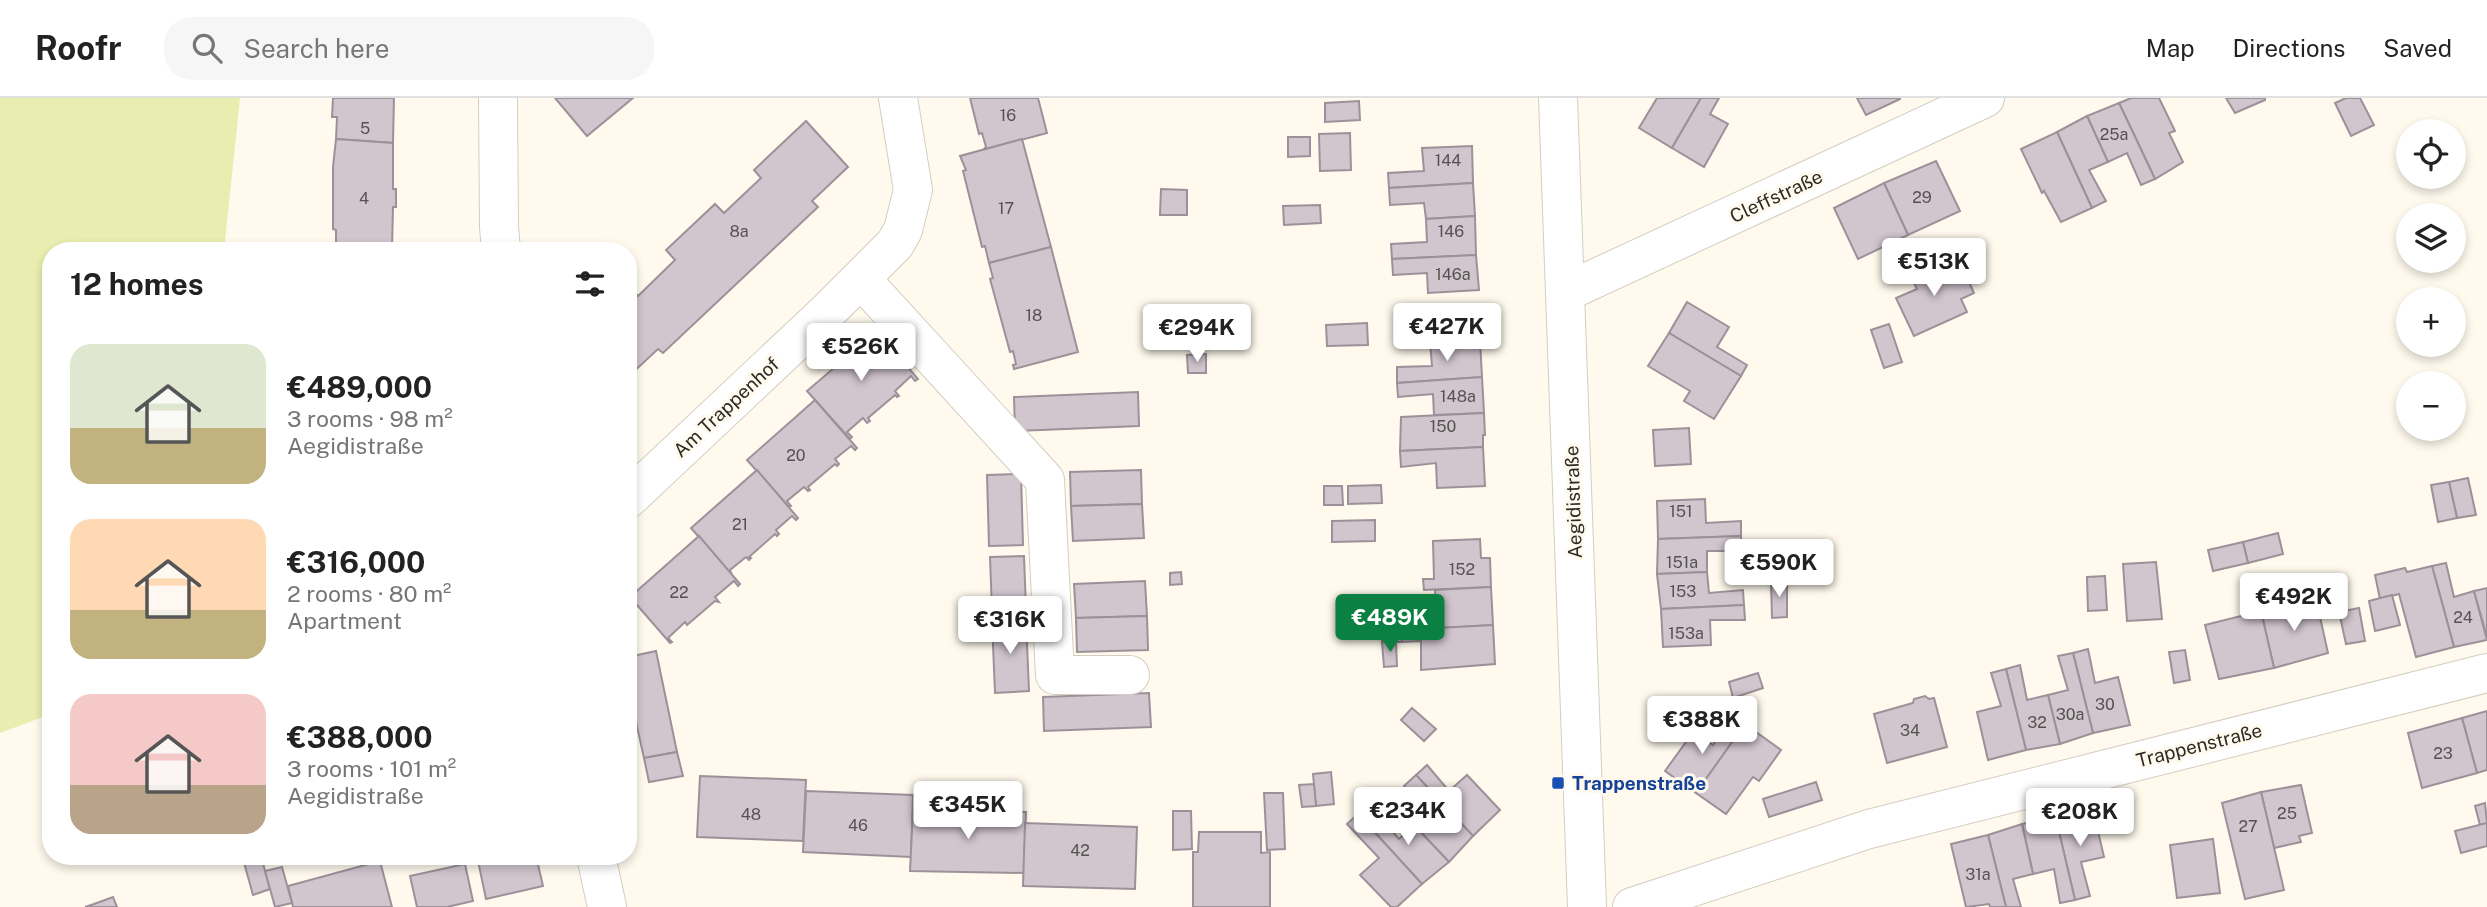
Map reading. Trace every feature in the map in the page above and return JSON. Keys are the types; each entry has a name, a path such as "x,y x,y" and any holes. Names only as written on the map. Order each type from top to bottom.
{"street":[{"path":"498,98 500,242"},
{"name":"Am Trappenhof","path":"637,490 895,244 908,215 913,190 898,98"},
{"name":"Aegidistraße","path":"1558,98 1587,907"},
{"name":"Cleffstraße","path":"1566,292 1985,98"},
{"path":"860,279 1045,480 1055,675 1130,675"},
{"name":"Trappenstraße","path":"1632,907 1869,830 2487,673"},
{"path":"598,865 607,907"}],"green space":[{"path":"0,98 240,98 225,242 42,242 42,717 0,733"}],"building":[{"path":"333,98 394,98 393,143 336,139 337,117 332,117"},
{"path":"555,98 633,98 587,136"},
{"path":"970,98 1038,98 1047,133 983,150 986,147 982,133 979,134"},
{"path":"1657,98 1701,98 1672,148 1639,128"},
{"path":"1701,98 1719,98 1710,114 1728,124 1704,167 1672,148"},
{"path":"1857,98 1900,98 1900,99 1866,115"},
{"path":"2131,98 2159,98 2175,131 2169,133 2183,162 2155,179 2119,103"},
{"path":"2226,98 2265,98 2265,100 2235,113"},
{"path":"2346,98 2360,98 2374,125 2351,136 2335,103"},
{"path":"1359,101 1360,120 1325,122 1325,103"},
{"path":"2119,103 2155,179 2141,185 2127,153 2108,162 2087,116"},
{"path":"2087,116 2108,162 2089,170 2106,201 2092,208 2057,132"},
{"path":"806,121 848,167 812,201 818,207 663,353 658,349 637,369 637,295 675,260 666,250 715,204 724,213 761,178 754,170"},
{"path":"2057,132 2092,208 2061,222 2044,191 2042,193 2021,149"},
{"path":"1350,133 1351,170 1320,171 1319,134"},
{"path":"1288,137 1310,137 1310,156 1288,157"},
{"path":"336,139 393,143 393,189 396,189 396,207 393,207 392,242 336,242 336,230 333,229"},
{"path":"1022,139 1051,247 989,263 985,246 982,247 963,171 966,170 960,156"},
{"path":"1472,146 1473,183 1389,188 1388,173 1424,171 1422,148"},
{"path":"1936,161 1960,211 1908,235 1884,183"},
{"path":"1473,183 1475,216 1426,219 1424,203 1390,205 1389,188"},
{"path":"1884,183 1908,235 1858,259 1834,208"},
{"path":"1161,189 1187,190 1187,215 1160,215"},
{"path":"1320,205 1321,223 1284,225 1283,206"},
{"path":"1475,216 1476,255 1392,259 1391,244 1427,242 1426,219"},
{"path":"1051,247 1078,352 1014,369 1013,365 1016,364 1013,351 1010,352 990,279 993,278 989,263"},
{"path":"1476,255 1479,290 1428,293 1427,273 1393,275 1392,259"},
{"path":"1934,261 1941,278 1963,268 1974,293 1961,299 1967,312 1914,336 1896,298 1917,289 1909,273"},
{"path":"1687,302 1729,327 1717,347 1747,365 1741,376 1669,333"},
{"path":"1367,323 1368,345 1327,346 1326,325"},
{"path":"1889,324 1902,362 1884,368 1871,330"},
{"path":"877,331 918,379 915,381 911,376 895,391 899,396 895,395 868,418 870,421 867,423 863,418 847,432 852,437 850,439 807,391"},
{"path":"1669,333 1741,376 1714,419 1684,401 1690,391 1648,366"},
{"path":"1480,340 1482,377 1397,383 1397,367 1432,366 1430,341"},
{"path":"1206,354 1206,373 1188,373 1187,355"},
{"path":"1482,377 1484,413 1434,415 1433,394 1398,397 1397,383"},
{"path":"1138,392 1139,426 1015,431 1014,397"},
{"path":"815,400 857,448 855,450 851,446 835,459 839,464 835,464 808,487 810,490 804,487 787,501 791,506 789,507 747,460"},
{"path":"1484,413 1483,447 1400,451 1401,417"},
{"path":"1689,428 1691,464 1655,466 1653,430"},
{"path":"1483,447 1485,486 1437,488 1436,463 1401,467 1400,451"},
{"path":"757,470 798,518 796,520 792,516 776,530 779,534 777,536 775,534 749,557 749,560 746,557 730,570 732,575 691,528"},
{"path":"1141,470 1142,504 1071,506 1070,472"},
{"path":"1021,474 1023,545 989,546 987,475"},
{"path":"2468,478 2476,515 2457,518 2449,482"},
{"path":"2449,482 2457,518 2438,522 2431,485"},
{"path":"1381,485 1382,503 1348,504 1348,486"},
{"path":"1324,486 1342,486 1343,505 1324,505"},
{"path":"1705,499 1706,523 1741,521 1741,536 1658,539 1657,501"},
{"path":"1142,504 1144,538 1073,541 1071,506"},
{"path":"1375,520 1375,541 1332,542 1332,521"},
{"path":"2278,533 2283,554 2248,563 2243,542"},
{"path":"699,536 740,584 738,586 734,581 715,597 719,602 715,601 687,625 685,622 668,638 672,642 670,643 637,605 637,591"},
{"path":"1741,536 1742,551 1707,551 1707,572 1657,574 1658,539"},
{"path":"1480,539 1481,558 1490,558 1491,587 1424,590 1423,579 1434,579 1433,541"},
{"path":"2243,542 2248,563 2213,571 2208,550"},
{"path":"1024,556 1026,609 992,611 990,557"},
{"path":"2156,562 2162,619 2127,621 2123,564"},
{"path":"2446,563 2454,597 2474,591 2487,640 2454,647 2432,566"},
{"path":"2432,566 2454,647 2416,657 2399,594 2380,599 2375,575 2405,568 2407,572"},
{"path":"1181,572 1182,584 1170,585 1170,573"},
{"path":"1707,572 1709,593 1743,590 1744,605 1661,609 1657,574"},
{"path":"2105,576 2107,610 2088,611 2087,577"},
{"path":"1145,581 1147,616 1076,618 1074,584"},
{"path":"1771,581 1787,581 1787,617 1772,618"},
{"path":"1491,587 1493,625 1402,630 1402,617 1436,615 1435,590"},
{"path":"2487,588 2487,637 2474,591"},
{"path":"2392,595 2400,625 2375,631 2369,601"},
{"path":"2316,599 2328,653 2274,668 2261,611"},
{"path":"1744,605 1745,620 1710,620 1711,645 1663,647 1661,609"},
{"path":"2359,608 2365,641 2346,644 2339,612"},
{"path":"1382,610 1402,610 1402,642 1382,642"},
{"path":"2261,611 2274,668 2219,679 2205,625"},
{"path":"1147,616 1148,650 1077,652 1076,618"},
{"path":"1026,620 1029,691 995,693 992,621"},
{"path":"1493,625 1495,664 1421,670 1421,641 1402,642 1402,630"},
{"path":"1382,642 1396,642 1397,666 1384,667"},
{"path":"2088,649 2095,683 2118,677 2130,725 2093,733 2073,653"},
{"path":"2185,650 2190,680 2174,683 2169,652"},
{"path":"656,651 677,752 644,758 637,726 637,655"},
{"path":"2073,653 2093,733 2060,744 2048,695 2068,690 2058,656"},
{"path":"2020,665 2027,700 2048,695 2060,744 2026,750 2006,669"},
{"path":"2006,669 2026,750 1988,760 1977,712 2001,706 1991,673"},
{"path":"1758,673 1763,688 1733,698 1729,682"},
{"path":"1149,693 1151,727 1044,731 1043,697"},
{"path":"1925,696 1934,698 1947,747 1887,763 1874,714 1913,703 1914,699"},
{"path":"1412,708 1436,729 1424,741 1401,720"},
{"path":"2487,711 2487,770 2477,773 2462,718"},
{"path":"1733,715 1745,724 1696,793 1665,771 1694,731 1713,745"},
{"path":"2462,718 2477,773 2422,788 2408,733"},
{"path":"1745,724 1781,750 1759,781 1753,777 1726,814 1696,793"},
{"path":"677,752 683,776 649,782 644,758"},
{"path":"1427,765 1449,791 1467,775 1500,810 1473,836 1416,775"},
{"path":"1331,772 1334,804 1316,806 1313,774"},
{"path":"1416,775 1473,836 1449,862 1414,825 1430,810 1404,786"},
{"path":"700,776 806,780 803,841 697,837"},
{"path":"1816,782 1822,800 1769,817 1763,799"},
{"path":"1314,784 1316,806 1302,807 1299,785"},
{"path":"2301,785 2312,833 2299,836 2301,842 2274,848 2261,792"},
{"path":"806,791 913,795 911,857 803,852"},
{"path":"2261,792 2284,890 2245,899 2222,803"},
{"path":"1264,793 1283,793 1285,849 1267,850"},
{"path":"2485,803 2487,823 2480,825 2475,806"},
{"path":"1369,804 1399,839 1414,825 1449,862 1422,884 1358,814"},
{"path":"913,809 1026,812 1024,873 910,871"},
{"path":"2093,810 2104,857 2081,862 2090,896 2075,900 2056,819"},
{"path":"1173,811 1191,811 1192,849 1173,850"},
{"path":"1358,814 1422,884 1397,907 1391,907 1360,875 1379,858 1347,824"},
{"path":"2056,819 2075,900 2060,903 2054,869 2033,874 2022,824"},
{"path":"1025,823 1137,827 1135,889 1023,886"},
{"path":"2487,823 2487,846 2461,853 2455,831"},
{"path":"2022,824 2033,874 2013,879 2021,907 2006,907 1988,835"},
{"path":"1199,832 1261,832 1261,853 1270,852 1270,907 1193,907 1193,852 1198,852"},
{"path":"1988,835 2006,907 1990,907 1989,904 1966,907 1951,844"},
{"path":"2213,839 2220,893 2177,898 2170,845"},
{"path":"245,865 263,865 270,889 253,895"},
{"path":"365,865 381,865 392,907 293,907 288,886"},
{"path":"465,865 473,901 447,907 417,907 410,876"},
{"path":"479,865 538,865 543,886 486,899"},
{"path":"282,867 292,903 275,907 265,871"},
{"path":"113,897 117,907 85,907 94,904"}],"place":[{"name":"Trappenstraße","path":"1558,783"}]}
